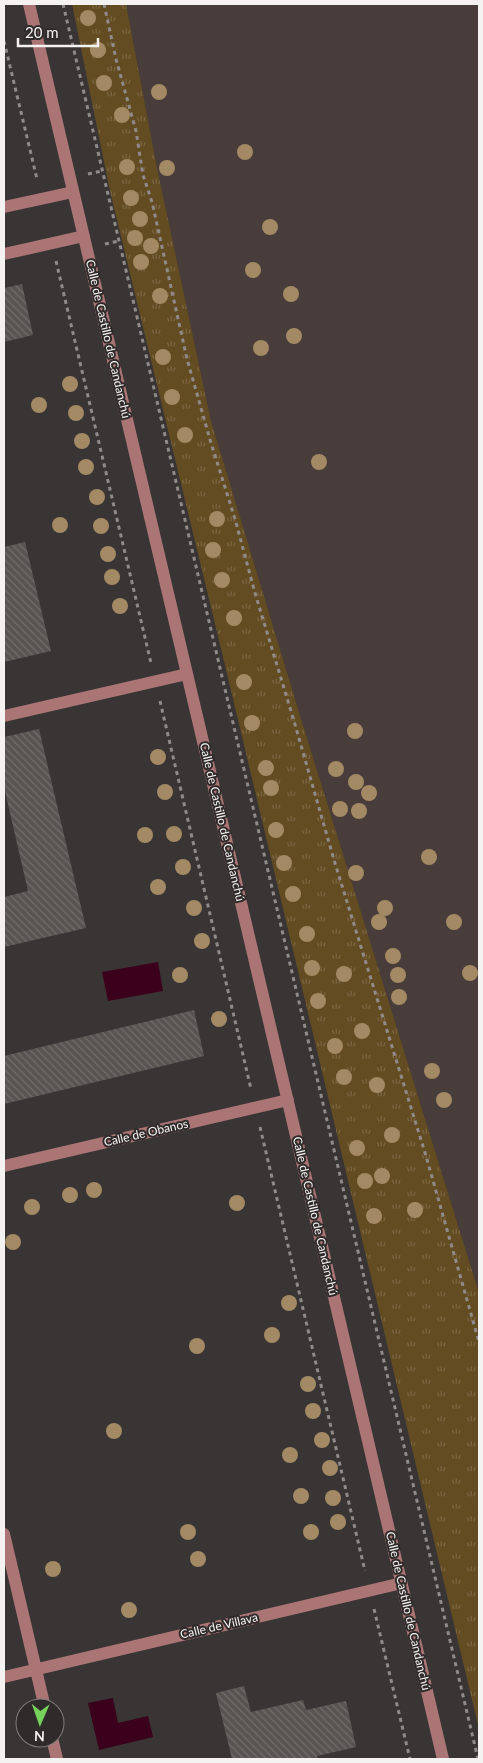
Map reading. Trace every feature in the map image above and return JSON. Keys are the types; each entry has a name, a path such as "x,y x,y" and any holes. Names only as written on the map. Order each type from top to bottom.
{"street":[{"name":"Calle de Castillo de Candanchú","path":"29,4 443,1759"},
{"path":"4,207 73,192"},
{"path":"4,254 84,236"},
{"path":"4,716 187,674"},
{"name":"Calle de Obanos","path":"4,1166 288,1100"},
{"path":"4,1534 43,1698"},
{"name":"Calle de Villava","path":"4,1677 402,1583"}],"path":[{"path":"63,4 478,1759"},
{"path":"104,4 116,59 136,131 143,175 152,202 188,359 211,444 236,519 255,593 334,860 426,1156 479,1342"},
{"path":"4,41 38,186"},
{"path":"65,299 150,658"},
{"path":"161,706 246,1068"},
{"path":"261,1130 366,1572"},
{"path":"376,1615 410,1759"}],"shaded area":[{"path":"126,4 479,4 479,1293 211,421 156,163"},
{"path":"158,962 163,991 108,1001 102,972"},
{"path":"113,1698 118,1723 148,1716 153,1737 99,1750 88,1703"}],"green space":[{"path":"72,4 126,4 156,163 211,421 479,1293 479,1729 110,191"}],"building":[{"path":"22,284 33,335 4,342 4,288"},
{"path":"25,542 51,651 4,662 4,547"},
{"path":"39,729 86,928 4,947 4,897 28,891 4,787 4,737"},
{"path":"194,1010 204,1056 4,1104 4,1056"},
{"path":"244,1686 251,1712 303,1700 306,1710 346,1701 356,1747 317,1756 318,1759 232,1759 216,1693"}]}
